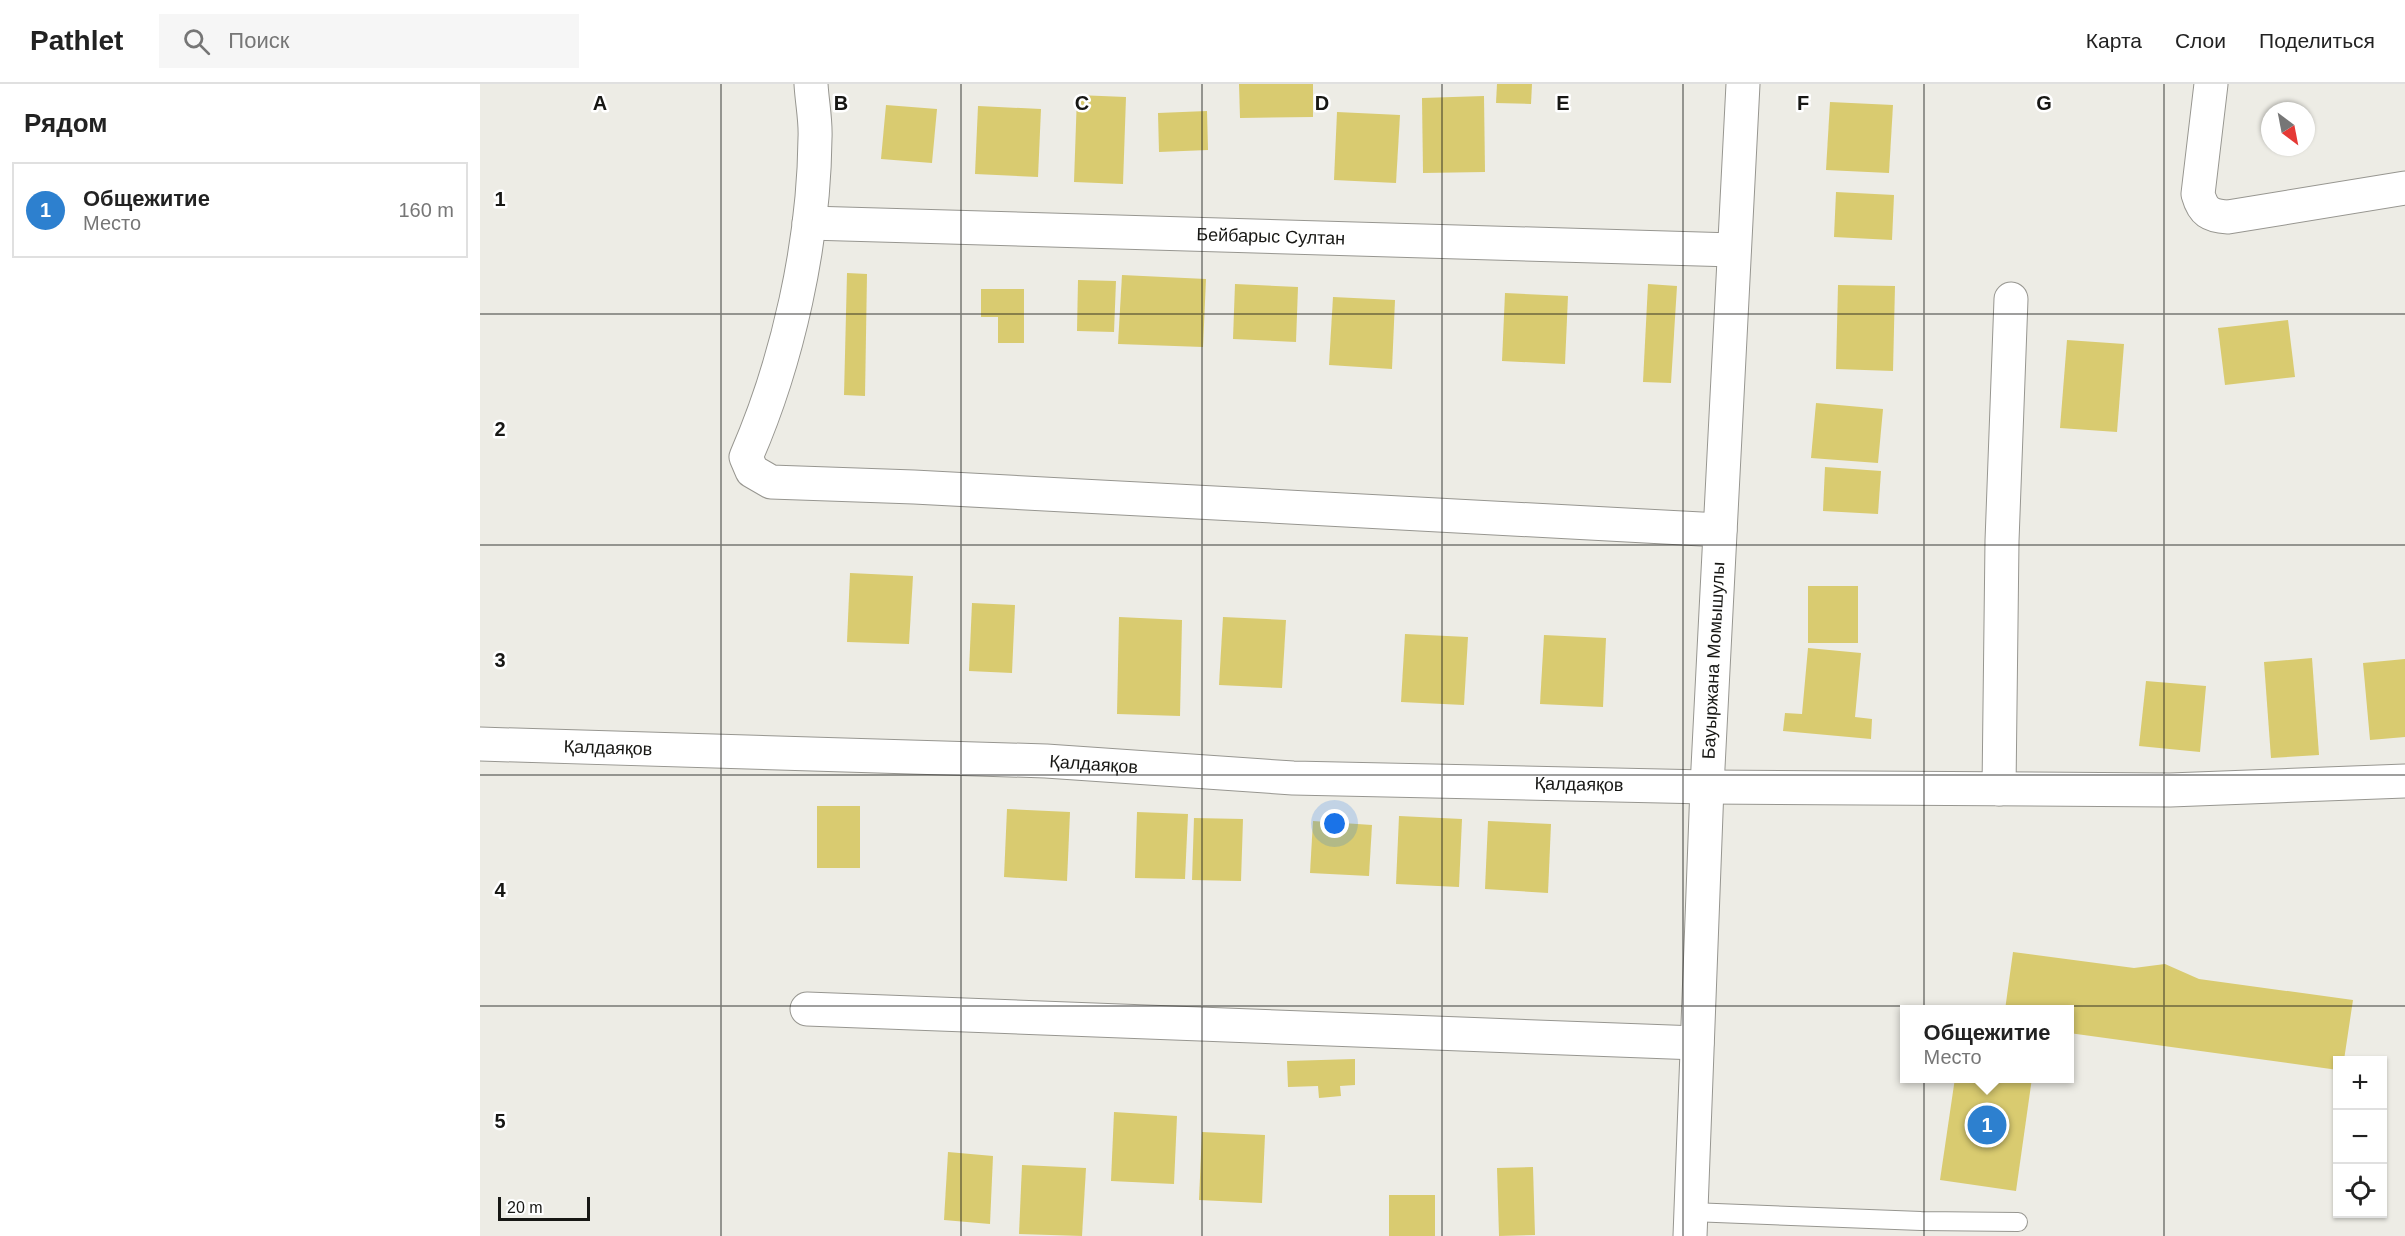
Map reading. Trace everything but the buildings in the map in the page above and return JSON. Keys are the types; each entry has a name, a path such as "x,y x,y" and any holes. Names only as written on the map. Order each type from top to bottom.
{"street":[{"path":"811,84 815,137 809,223 797,297 757,431 746,457 752,471 771,482 914,487 1720,530"},
{"name":"Бауыржана Момышулы","path":"1690,1224 1707,788 1743,84"},
{"path":"2211,84 2198,194 2202,208 2213,216 2228,217 2405,188"},
{"name":"Бейбарыс Султан","path":"809,223 1734,250"},
{"path":"1998,789 2002,541 2011,299"},
{"name":"Қалдаяқов","path":"480,744 1046,761 1293,778 1707,788 2170,790 2405,782"},
{"path":"807,1009 1697,1043"}],"lane":[{"path":"1690,1224 2018,1222"}],"place":[{"name":"Общежитие","path":"1987,1125"}]}
